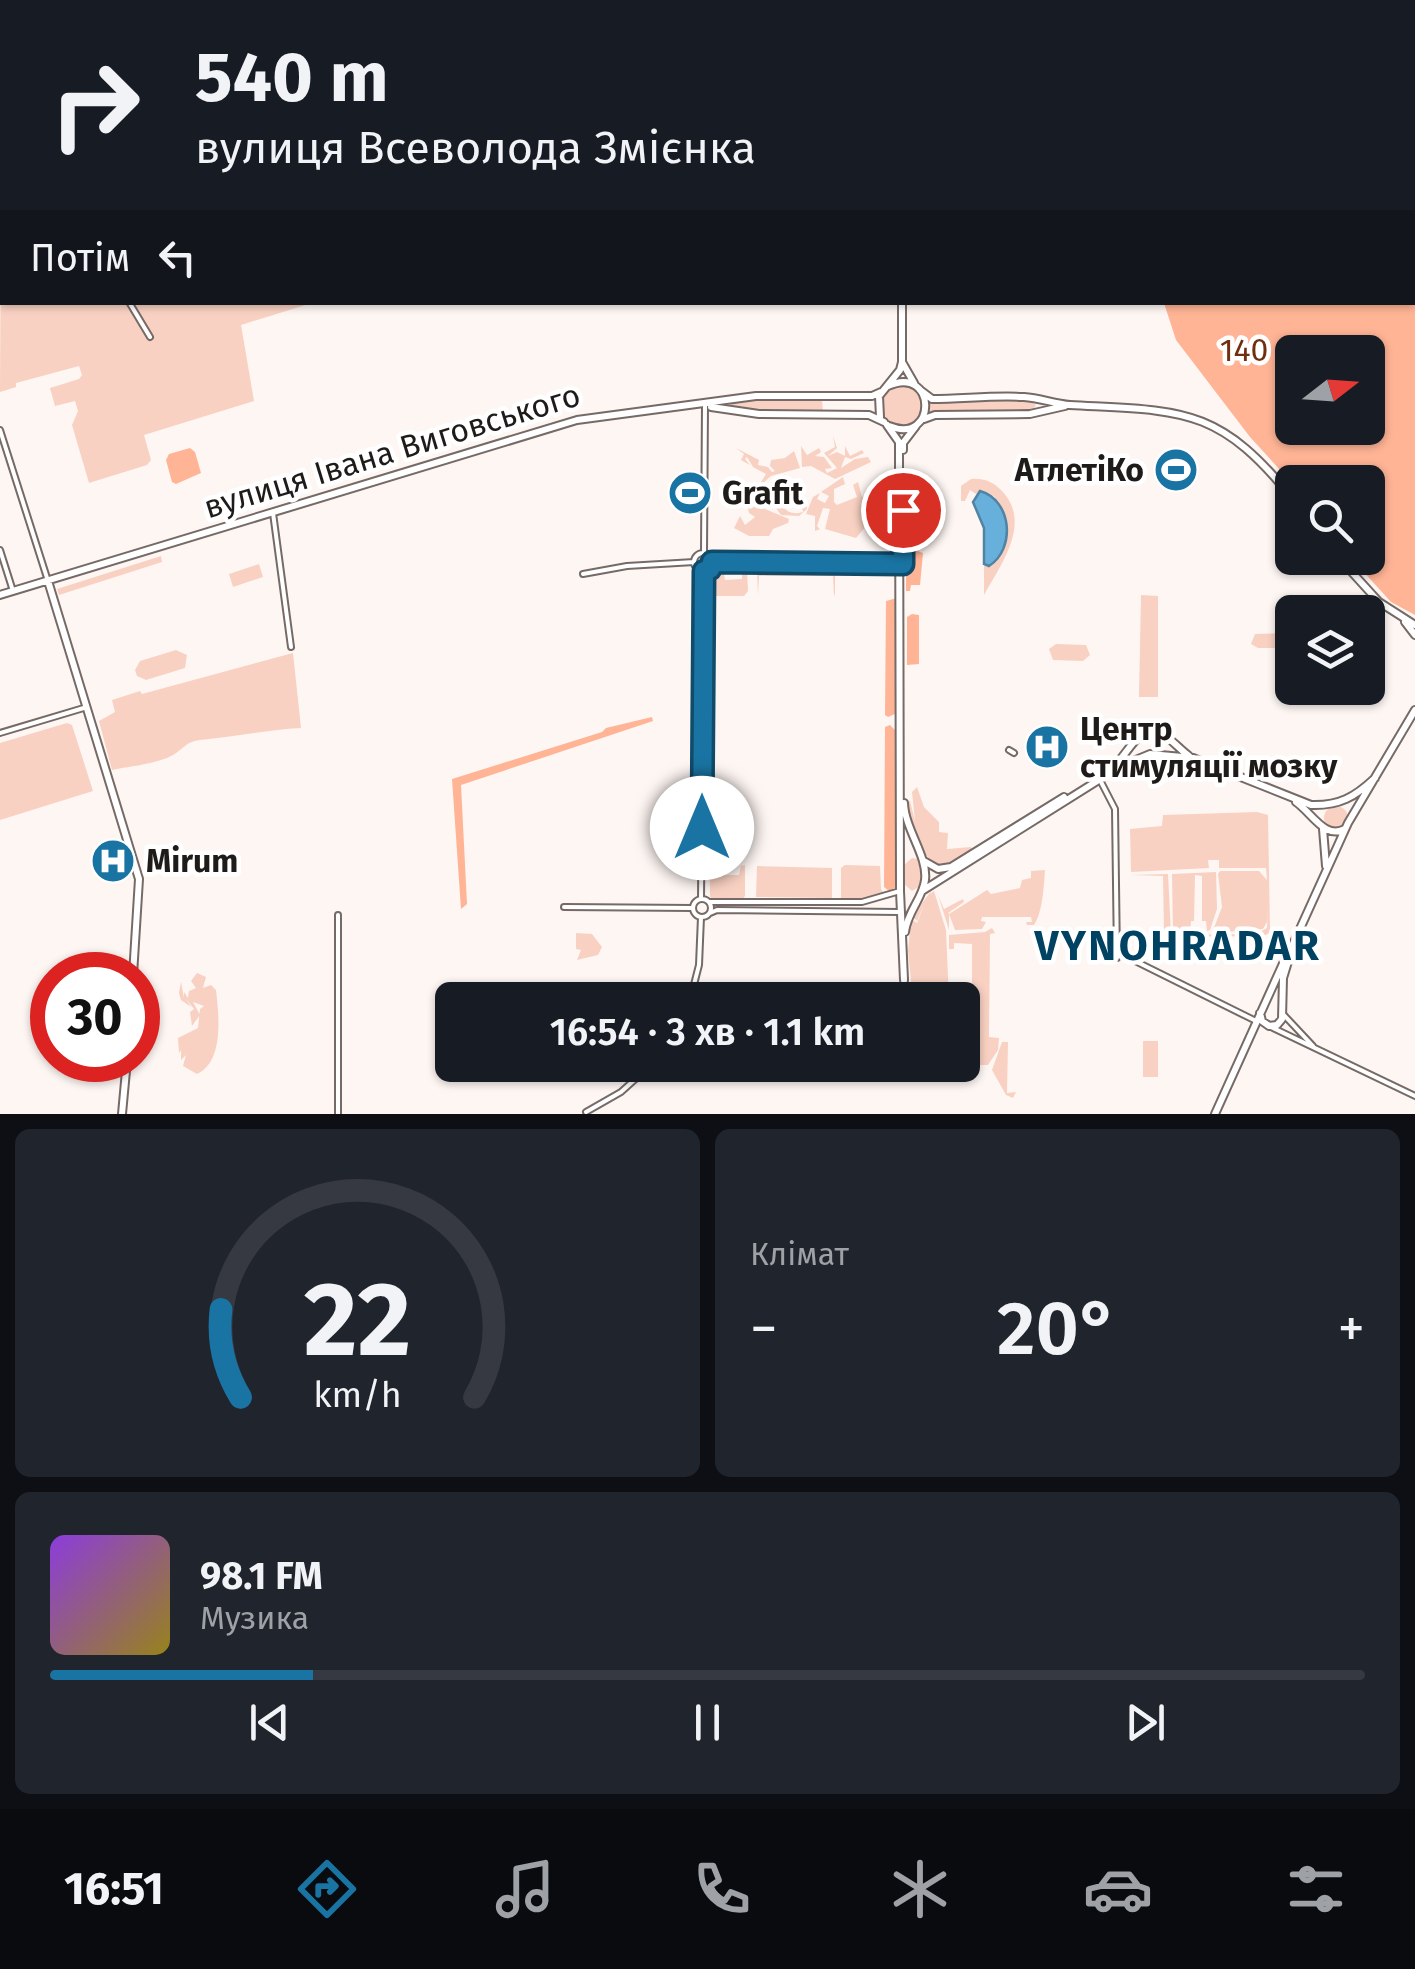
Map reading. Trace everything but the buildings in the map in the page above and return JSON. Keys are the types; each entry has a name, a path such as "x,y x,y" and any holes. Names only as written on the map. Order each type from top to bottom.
{"main road":[{"path":"902,305 902,362 907,375 932,398 1033,398 1068,405 1157,408 1208,424 1245,445 1275,479"},
{"path":"902,362 885,389 878,410 899,442 904,808 925,880 907,920 902,951"},
{"path":"885,389 905,382 919,388 926,404 918,424 903,443 900,886 904,980"},
{"name":"вулиця Івана Виговського","path":"48,581 577,420 756,396 872,396 885,389"},
{"path":"1033,398 1038,406 1034,413"},
{"name":"вулиця Івана Виговського","path":"705,405 750,413 870,415 885,424"},
{"path":"885,424 901,430 935,414 1034,413 1068,405"},
{"path":"1354,575 1376,599 1415,626"},
{"path":"0,595 48,581 139,878 134,952"},
{"path":"1401,618 1415,635"},
{"path":"1215,1114 1347,825 1415,710"},
{"path":"900,865 910,855 938,869 958,862 1118,763 1146,730 1161,734 1193,758 1295,801 1345,810 1347,825"},
{"path":"900,886 906,894 922,891 1100,780 1152,754 1163,745 1161,734"},
{"path":"1139,740 1140,748 1152,754 1193,758"},
{"path":"1326,870 1327,846 1321,814 1375,778"},
{"path":"1295,801 1335,833 1347,825"},
{"path":"1252,1034 1279,1023 1292,947"},
{"path":"1260,1014 1272,1004 1282,1011"},
{"path":"1260,1014 1267,1026"},
{"path":"122,1114 125,1082"}],"street":[{"path":"131,305 150,338"},
{"path":"704,553 705,405"},
{"path":"0,430 48,581"},
{"path":"273,513 291,647"},
{"path":"0,550 13,591"},
{"path":"704,553 712,562 710,569 704,571 696,568 694,562 697,555 704,553"},
{"path":"583,574 627,566 694,562"},
{"path":"712,562 901,564"},
{"path":"694,908 701,899 704,571"},
{"path":"0,733 86,707"},
{"path":"1100,780 1115,809 1117,958 1124,957 1260,1014"},
{"path":"701,899 837,904 880,898 900,886"},
{"path":"709,902 710,913"},
{"path":"564,907 694,908"},
{"path":"694,908 701,918 695,982"},
{"path":"701,918 717,910 901,913"},
{"path":"338,915 338,1114"},
{"path":"1117,944 1124,957"},
{"path":"1282,1011 1316,1049"},
{"path":"1267,1026 1415,1096"},
{"path":"586,1112 608,1102 631,1082"}],"shaded area":[{"path":"0,305 306,305 241,325 254,401 144,435 151,460 147,465 89,483 72,425 78,411 75,401 55,406 50,388 79,379 79,366 16,383 16,387 0,392"},
{"path":"902,385 917,391 923,406 917,421 902,427 887,421 881,406 887,391"},
{"path":"1028,399 1036,405 1032,412 928,414 928,401"},
{"path":"756,400 822,400 823,411 727,407"},
{"path":"833,436 837,448 828,456 837,452 845,456 845,446 850,456 862,450 864,453 851,459 845,457 841,468 855,459 868,457 871,462 835,479 811,466 802,467 801,446 807,455 819,448 821,452 815,456 824,457 832,468 825,469 827,473 837,468 824,453 835,447"},
{"path":"736,448 772,472 775,471 771,460 785,458 794,451 800,468 771,476 763,483 765,509 789,519 769,536 749,536 734,528 740,516 745,525 755,517 747,505 766,474 753,467 747,457 750,465 741,460 744,454"},
{"path":"779,475 781,497 789,512 803,512 800,497 791,492 806,500 807,509 799,516 781,515 768,497 768,487"},
{"path":"843,477 845,484 834,489 837,505 857,497 853,485 858,482 862,497 880,489 882,493 868,498 872,509 864,523 867,525 856,538 825,529 830,509 823,508 817,526 820,529 815,531 815,516 806,514 813,497 820,493 817,499 825,503 829,496 821,492"},
{"path":"971,479 998,487 1010,502 1014,516 1011,543 984,595 984,564 996,562 1005,545 995,497 970,490 965,501 961,501 961,486"},
{"path":"161,556 162,562 59,595 57,589"},
{"path":"259,564 263,577 233,587 229,574"},
{"path":"718,566 724,566 718,574 724,574 725,580 742,579 742,572 730,569 747,570 748,591 744,596 715,596 714,705 708,721 707,576"},
{"path":"757,570 835,570 835,594 833,576 759,576 758,595"},
{"path":"1141,595 1158,596 1158,697 1139,697"},
{"path":"1275,633 1275,648 1251,644 1255,634"},
{"path":"1056,644 1086,645 1090,655 1083,661 1053,660 1049,649"},
{"path":"176,650 187,655 185,668 146,680 137,676 135,670 140,661"},
{"path":"293,653 301,728 196,741 167,758 112,770 99,721 115,712 112,700"},
{"path":"67,723 72,725 93,791 0,820 0,743"},
{"path":"708,723 714,729 715,793 709,793"},
{"path":"917,787 924,807 939,822 939,832 948,833 947,849 972,850 944,866 927,856 916,840 908,810 910,801 915,821 912,792"},
{"path":"1336,806 1348,818 1336,830 1324,818"},
{"path":"709,808 715,808 712,872 739,875 745,865 742,900 710,897"},
{"path":"1163,815 1268,815 1270,933 1263,936 1168,937 1164,933 1163,876 1131,875 1168,874 1171,935 1257,934 1267,928 1268,902 1263,929 1212,933 1222,907 1218,874 1259,871 1267,880 1266,868 1219,868 1219,860 1208,860 1209,868 1131,872 1130,829 1162,826"},
{"path":"912,858 918,859 922,867 922,885 912,891 904,884 904,865"},
{"path":"757,866 832,868 832,898 756,897"},
{"path":"880,866 885,895 841,901 841,868"},
{"path":"1045,870 1042,903 1034,925 1027,925 1026,922 1032,922 1031,917 982,917 981,921 986,922 982,929 955,930 949,914 987,890 991,894 1020,888 1022,880 1031,878 1031,871"},
{"path":"1216,872 1217,909 1210,930 1202,921 1202,876 1195,875 1190,933 1173,933 1172,874"},
{"path":"934,891 946,930 948,982 911,982 908,951 911,919 917,923 925,902 917,921 912,916"},
{"path":"938,895 944,909 963,899 949,914 949,930"},
{"path":"992,928 995,933 990,934 989,1037 999,1038 998,1050 988,1065 980,1065 980,982 972,982 972,944 954,943 954,949 949,949 949,935"},
{"path":"576,933 592,934 602,947 598,955 577,960 581,950 576,949"},
{"path":"197,973 206,977 203,988 211,985 216,990 218,1025 212,1059 197,1074 183,1066 186,1055 181,1060 178,1038 198,1028 199,1016 192,1026 190,1012 194,1009 186,999 191,1007 181,1000 179,993 181,982 184,998 184,992 188,998 189,991 196,988 191,981"},
{"path":"1143,1041 1158,1041 1158,1077 1143,1077"},
{"path":"1002,1042 1008,1042 1007,1093 1016,1092 1013,1098 1006,1095 992,1070"}],"green space":[{"name":"140","path":"1165,305 1415,305 1415,615 1391,602 1366,575 1385,575 1385,465 1276,465 1176,340"},
{"path":"190,448 201,473 176,484 166,460 169,454"},
{"path":"912,549 923,553 920,585 911,585 910,591 906,591 906,558 911,557"},
{"path":"897,598 895,714 888,717 886,601"},
{"path":"919,615 919,664 907,665 907,617"},
{"path":"652,717 653,721 461,785 467,904 461,909 452,779 606,728"},
{"path":"890,725 895,730 896,887 889,891 884,887 885,727"}],"water":[{"path":"980,491 999,504 1007,526 1003,548 989,566 984,564 984,528 973,502"}],"place":[{"name":"АтлетіКо","path":"1176,470"},
{"name":"Grafit","path":"690,493"},
{"name":"Центр стимуляції мозку","path":"1047,747"},
{"name":"Mirum","path":"113,861"}],"district":[{"name":"VYNOHRADAR","path":"1178,946"}],"route":[{"path":"702,828 704,571 710,569 712,562 903,564 903,510"}]}
